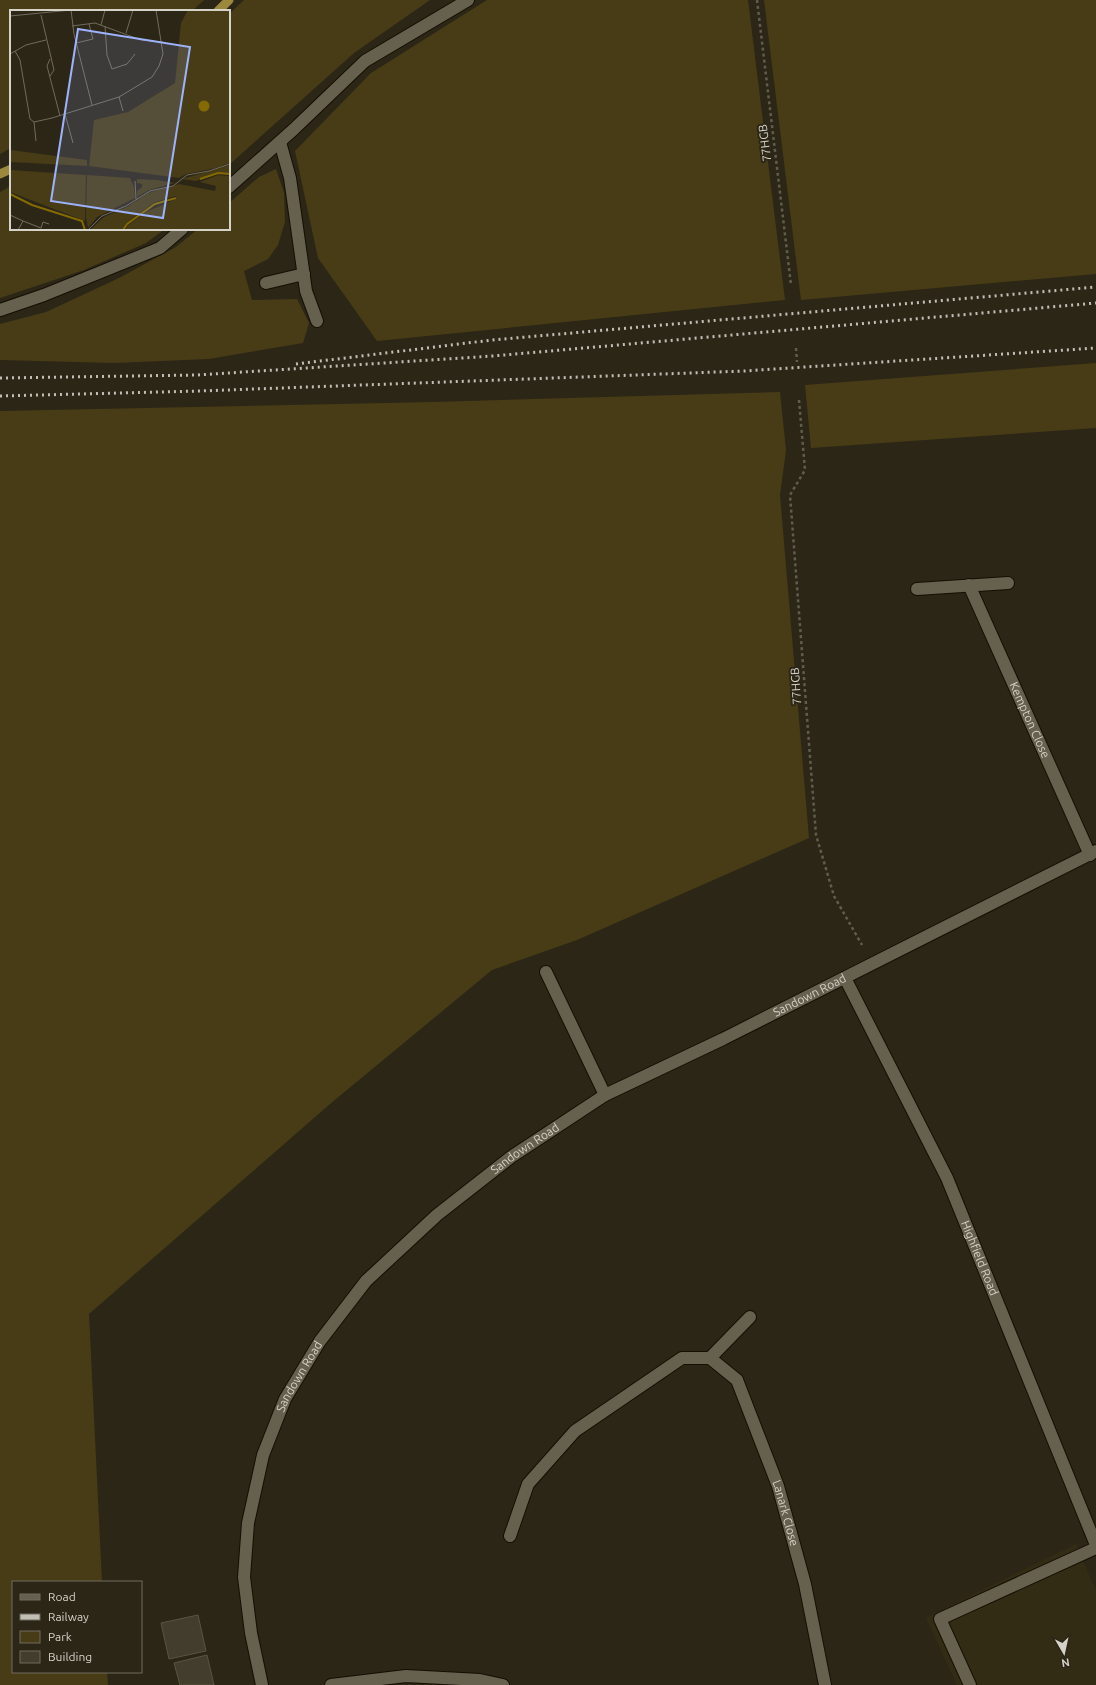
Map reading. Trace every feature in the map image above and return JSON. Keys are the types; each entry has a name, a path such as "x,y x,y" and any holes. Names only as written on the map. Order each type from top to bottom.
{"street":[{"path":"230,186 280,142 366,61 468,0"},
{"path":"280,142 290,178 306,291 316,321"},
{"path":"0,310 44,295 160,248 181,230"},
{"path":"266,283 304,274"},
{"path":"916,589 1008,583"},
{"name":"Kempton Close","path":"970,585 1093,853"},
{"name":"Sandown Road","path":"262,1685 251,1633 244,1577 248,1523 263,1455 285,1399 320,1341 366,1281 437,1215 510,1157 605,1095 723,1039 1093,853"},
{"path":"546,972 605,1095"},
{"name":"Highfield Road","path":"846,978 947,1178 1096,1546"},
{"path":"510,1536 528,1484 576,1431 682,1358 710,1358 750,1317"},
{"name":"Lanark Close","path":"710,1358 737,1380 778,1486 805,1584 825,1685"},
{"path":"970,1685 940,1619 1096,1546"},
{"path":"330,1685 406,1676 480,1680 503,1685"}],"path":[{"name":"77HGB","path":"757,0 791,285"},
{"path":"796,348 796,362"},
{"name":"77HGB","path":"799,400 805,470 790,495 816,835 834,896 872,963"}],"shaded area":[{"path":"1076,1544 1096,1591 1096,1685 957,1685 926,1618"}],"green space":[{"path":"0,0 204,0 193,10 10,10 10,149 0,154"},
{"path":"244,0 430,0 354,53 230,164 230,13"},
{"path":"487,0 748,0 785,300 377,341 318,258 295,151 371,73"},
{"path":"764,0 1096,0 1096,274 801,300"},
{"path":"276,169 284,193 285,222 278,245 268,259 244,271 252,300 297,299 309,323 303,343 209,359 114,363 0,360 0,324 46,312 119,278 176,247 197,230 230,230 230,202 259,177"},
{"path":"10,187 10,230 164,230 146,243 84,270 0,298 0,192"},
{"path":"1096,363 1096,428 811,448 805,385"},
{"path":"780,392 786,450 780,495 809,838 577,940 492,970 330,1104 89,1314 102,1581 12,1581 12,1673 107,1673 108,1685 0,1685 0,411 433,402"}],"building":[{"path":"198,1615 206,1651 169,1659 161,1623"},
{"path":"207,1655 214,1685 180,1685 174,1663"}],"waterway":[{"path":"219,10 229,0"},
{"path":"0,174 10,169"}],"railway":[{"path":"296,364 492,340 1096,287"},
{"path":"0,378 197,375 493,356 1096,303"},
{"path":"0,396 200,391 744,371 1096,348"}]}
